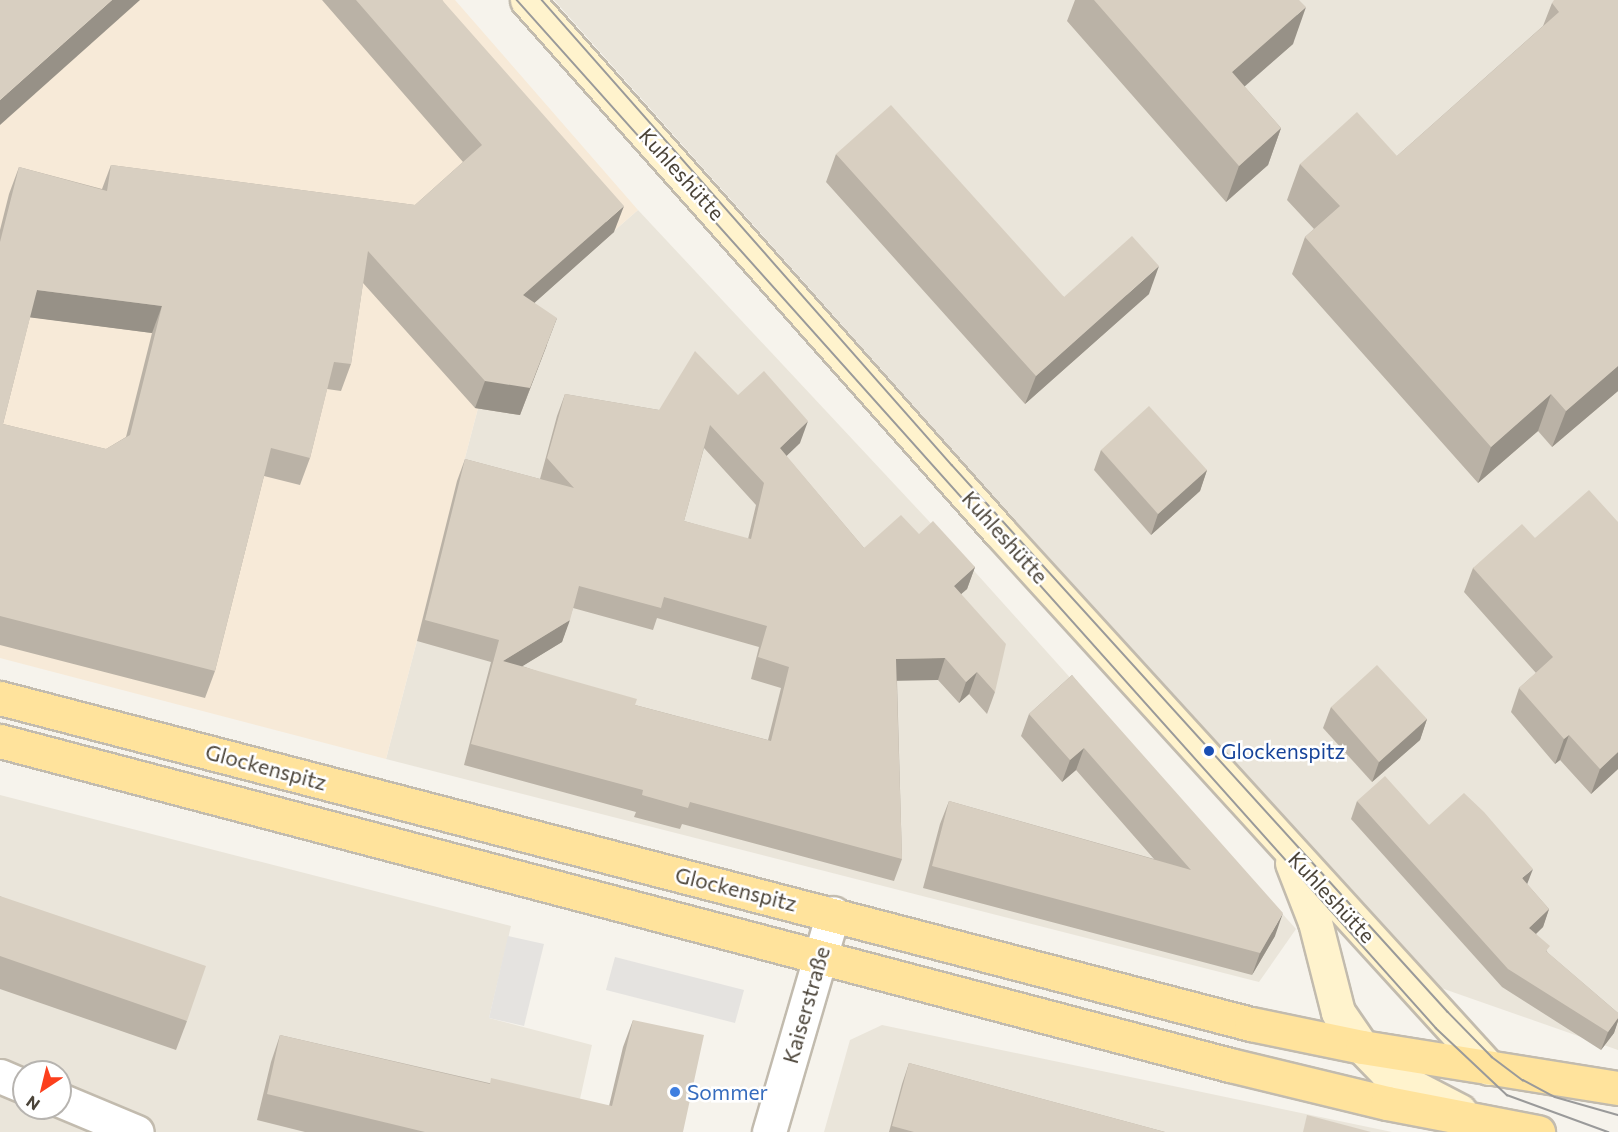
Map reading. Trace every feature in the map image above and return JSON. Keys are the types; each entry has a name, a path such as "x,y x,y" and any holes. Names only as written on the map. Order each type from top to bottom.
{"main road":[{"name":"Glockenspitz","path":"0,698 833,913 1251,1024 1362,1047 1618,1088"},
{"name":"Glockenspitz","path":"0,741 1230,1065 1387,1103 1538,1132"}],"street":[{"name":"Kuhleshütte","path":"527,0 1286,847 1489,1068"},
{"path":"1286,847 1315,922 1338,1012 1362,1047 1387,1073 1426,1097 1482,1121"},
{"name":"Kaiserstraße","path":"770,1132 833,913"},
{"path":"72,1105 137,1132"}],"shaded area":[{"path":"0,0 455,0 638,210 498,332 386,759 0,658"},
{"path":"554,0 1618,0 1618,1050 1424,982"},
{"path":"638,210 940,533 1296,929 1259,982 386,759 498,332"},
{"path":"0,795 511,926 489,1018 592,1045 574,1126 599,1132 0,1132"},
{"path":"508,936 544,944 524,1026 489,1018"},
{"path":"615,957 744,990 735,1023 606,990"},
{"path":"882,1025 1392,1132 824,1132 850,1040"}],"building":[{"path":"0,0 112,0 0,100"},
{"path":"356,0 442,0 624,206 523,295 557,318 530,388 485,381 368,251 351,364 334,362 310,458 271,448 215,671 0,616 0,242 19,167 107,191 111,165 415,205 482,145","holes":["37,290 162,306 130,435 106,449 3,424"]},
{"path":"1094,0 1299,0 1306,7 1232,72 1281,128 1239,166"},
{"path":"1554,0 1618,0 1618,366 1566,411 1551,394 1491,447 1305,237 1340,206 1300,164 1357,112 1397,156 1559,12 1552,3"},
{"path":"891,105 1064,297 1132,236 1159,266 1036,376 836,154"},
{"path":"695,351 738,395 764,371 808,421 780,448 864,548 901,515 919,534 933,521 975,567 954,586 1006,644 995,692 977,672 966,682 945,658 896,659 902,859 690,802 688,808 642,795 643,790 471,744 499,640 425,620 465,459 574,488 547,458 565,394 659,410","holes":["710,425 764,483 751,539 684,521","579,586 661,608 664,597 767,626 758,657 789,667 771,741 635,705 637,699 503,661 570,620"]},
{"path":"1149,406 1207,470 1158,514 1101,450"},
{"path":"1589,490 1618,522 1618,752 1600,769 1569,735 1564,739 1519,688 1553,657 1473,568 1522,524 1535,538"},
{"path":"1377,665 1427,719 1379,762 1331,707"},
{"path":"1072,675 1283,913 1260,953 932,866 949,801 1191,870 1084,748 1070,760 1029,714"},
{"path":"1385,776 1429,825 1464,793 1484,812 1533,869 1522,878 1549,909 1529,928 1550,946 1546,951 1618,1013 1618,1018 1608,1032 1508,969 1357,801"},
{"path":"0,896 206,966 187,1021 0,956"},
{"path":"633,1020 704,1035 683,1132 425,1132 267,1094 280,1035 490,1084 491,1078 612,1106"},
{"path":"909,1063 1165,1132 914,1132 892,1126"},
{"path":"1307,1115 1371,1132 1303,1132"}],"tram line":[{"path":"517,0 1436,1028 1507,1095 1608,1132"},
{"path":"542,0 952,465 1448,1012 1492,1057 1523,1080 1555,1097 1618,1115"}],"place":[{"name":"Glockenspitz","path":"1209,751"},
{"name":"Sommer","path":"675,1092"}]}
